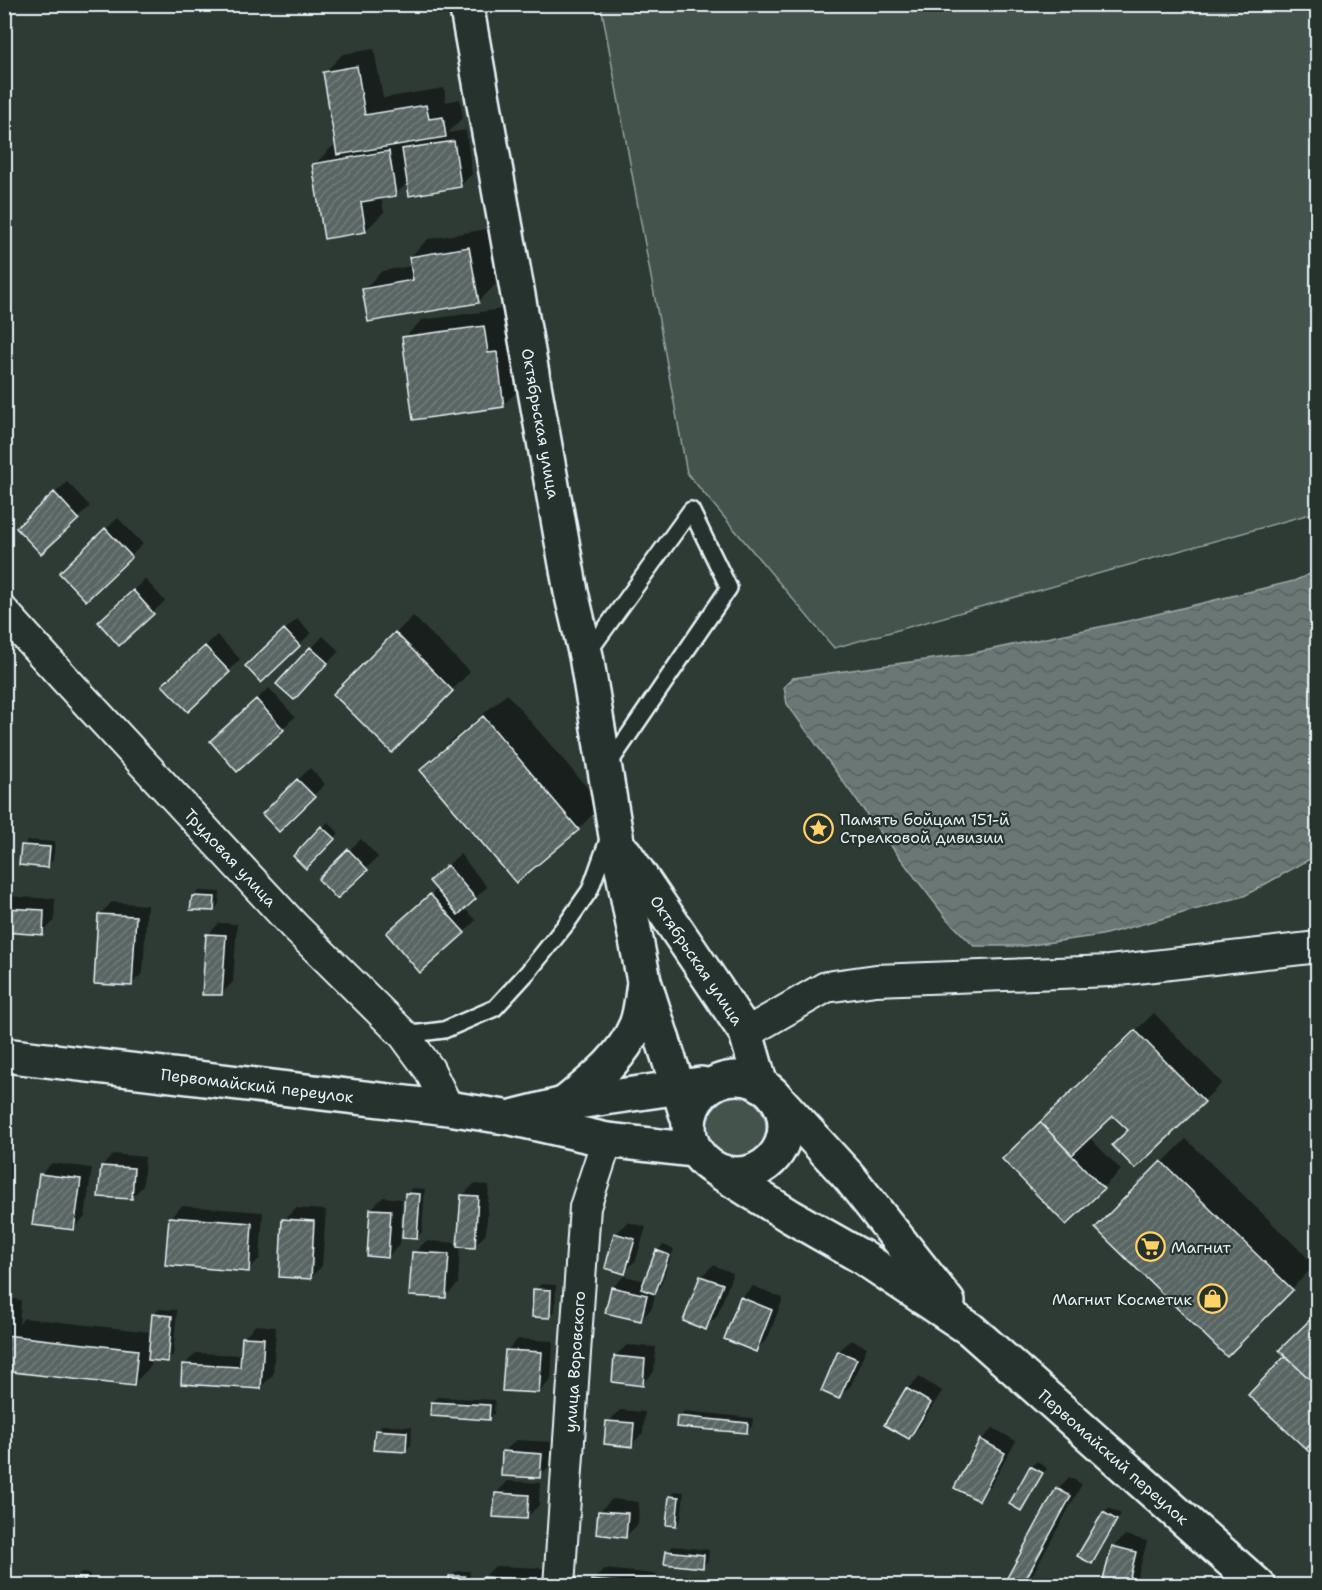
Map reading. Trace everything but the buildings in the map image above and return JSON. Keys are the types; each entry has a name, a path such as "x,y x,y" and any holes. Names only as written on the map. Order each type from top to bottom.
{"street":[{"name":"Октябрьская улица","path":"466,4 566,568 586,656 616,832 645,981 700,1147 734,1174 750,1173 764,1166 776,1155 783,1140 785,1124 782,1108 768,1089 746,1033 616,832"},
{"name":"Трудовая улица","path":"4,612 294,926 404,1035 429,1069 448,1108"},
{"path":"746,1033 826,987 876,980 1110,971 1317,947"},
{"name":"Октябрьская улица","path":"564,1104 599,1075 623,1050 637,1023 645,981"},
{"name":"Первомайский переулок","path":"4,1055 448,1108 511,1118 606,1140 700,1147 790,1216 862,1257 970,1329 1259,1586"},
{"name":"Первомайский переулок","path":"511,1118 564,1104 735,1078 749,1079 768,1089 850,1178 970,1329"},
{"path":"700,1147 692,1109 699,1096 708,1087 721,1080"},
{"name":"улица Воровского","path":"559,1586 585,1207 606,1140"}],"lane":[{"path":"586,656 691,510 729,588 605,769"},
{"path":"404,1035 444,1030 495,1008 528,972 590,890 616,832"}],"shaded area":[{"path":"601,5 1317,5 1317,512 834,648 687,473"},
{"path":"734,1095 746,1097 757,1104 764,1115 766,1127 764,1139 757,1150 746,1157 734,1159 722,1157 711,1150 704,1139 702,1127 704,1115 711,1104 722,1097"}],"water":[{"path":"1317,571 1317,855 1244,896 1102,935 1024,946 974,946 947,919 868,816 787,704 784,687 793,678 969,654 1128,621 1294,581"}],"place":[{"name":"Память бойцам 151-й Стрелковой дивизии","path":"819,828"},
{"name":"Магнит","path":"1150,1247"},
{"name":"Магнит Косметик","path":"1213,1299"}]}
